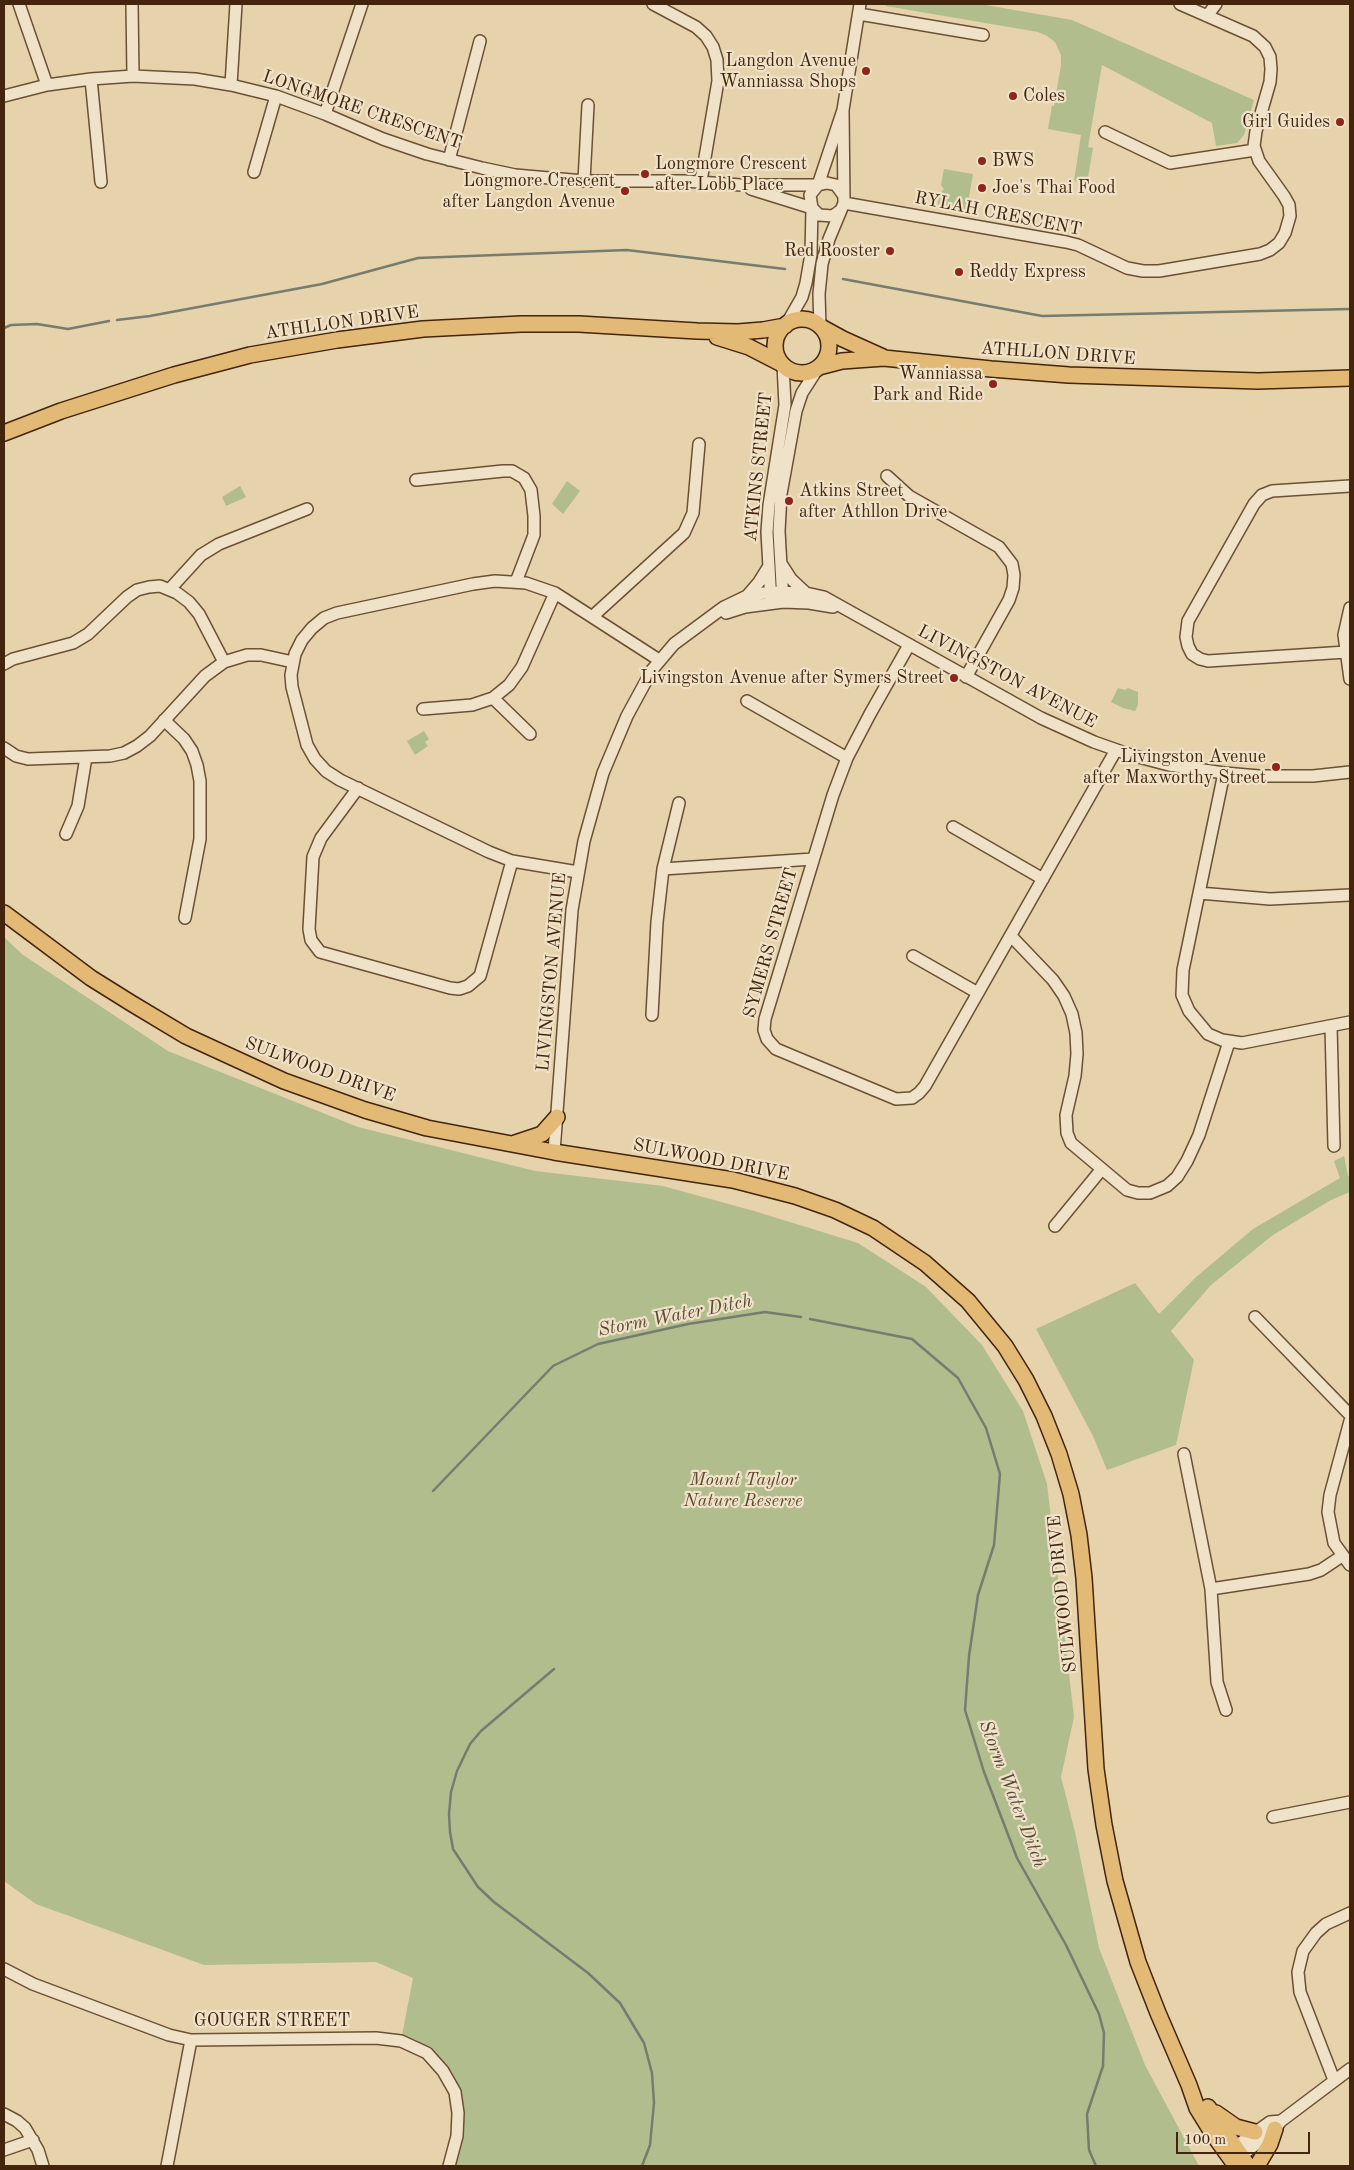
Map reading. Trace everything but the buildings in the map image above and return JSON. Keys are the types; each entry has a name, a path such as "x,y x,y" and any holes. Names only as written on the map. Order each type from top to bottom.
{"main road":[{"path":"804,320 821,327 827,337 829,348 826,358 818,367 809,372 800,373 791,370 783,364 777,355 775,344 778,334 786,325 804,320"},
{"name":"ATHLLON DRIVE","path":"4,433 119,391 212,364 290,347 423,329 521,324 579,324 697,332 751,332 786,325"},
{"name":"ATHLLON DRIVE","path":"821,327 843,340 884,358"},
{"name":"ATHLLON DRIVE","path":"697,332 749,347 783,364"},
{"name":"ATHLLON DRIVE","path":"818,367 842,361 884,358 1069,375 1230,379 1258,382 1350,378"},
{"name":"ATHLLON DRIVE","path":"1230,379 1350,369"},
{"name":"SULWOOD DRIVE","path":"4,913 91,978 186,1036 222,1054 292,1084 365,1110 427,1128 554,1152 733,1180 795,1196 835,1210 873,1228 925,1263 968,1301 1005,1346 1026,1380 1044,1416 1059,1454 1071,1494 1079,1535 1084,1578 1096,1769 1115,1881 1138,1962 1197,2108 1236,2158"},
{"path":"511,1144 536,1138 549,1127 556,1117"},
{"name":"SULWOOD DRIVE","path":"1189,2085 1204,2102 1236,2158"},
{"path":"1204,2102 1225,2120 1245,2131 1255,2132"},
{"path":"1257,2166 1270,2144 1278,2125"}],"street":[{"path":"19,4 47,85"},
{"path":"132,4 133,76"},
{"path":"232,85 236,4"},
{"path":"325,114 362,4"},
{"path":"653,4 696,27 706,36 713,47 717,60 718,82 701,181"},
{"path":"1105,132 1170,163 1255,150 1256,131 1272,69 1270,57 1265,47 1253,36 1180,4"},
{"path":"1207,16 1216,4"},
{"path":"786,325 802,297 806,283 811,254 812,208 810,195 818,185 843,110 860,9 983,35"},
{"path":"449,160 480,41"},
{"name":"LONGMORE CRESCENT","path":"4,96 47,85 91,79 133,76 195,79 232,85 276,96 384,139 449,160 515,175 584,181 701,181 741,185 818,185"},
{"path":"91,79 101,182"},
{"path":"254,172 276,96"},
{"path":"584,181 588,105"},
{"path":"821,327 820,279 825,252 843,203 843,110"},
{"name":"RYLAH CRESCENT","path":"843,203 1066,242 1078,245 1127,268 1159,271 1260,254 1270,250 1279,243 1287,228 1290,216 1289,206 1259,161 1255,150"},
{"path":"818,185 827,183 836,185 843,203"},
{"name":"LONGMORE CRESCENT","path":"741,185 812,208"},
{"path":"812,208 819,215 829,217 843,203"},
{"name":"ATKINS STREET","path":"776,597 769,566 767,532 769,505 785,405 783,364"},
{"name":"ATKINS STREET","path":"776,597 780,561 781,494 796,411 802,393 818,367"},
{"path":"593,616 684,533 693,513 699,444"},
{"path":"416,480 503,471 512,471 524,478 531,490 534,535 516,582"},
{"path":"887,476 909,496 999,547 1012,564 1014,575 1013,588 1009,600 966,676"},
{"path":"1346,652 1208,661 1192,654 1186,636 1188,621 1254,504 1262,496 1272,491 1350,486"},
{"path":"170,590 201,555 219,544 307,509"},
{"path":"780,561 791,579 806,593"},
{"path":"747,596 760,582 769,566"},
{"path":"578,872 512,861 489,852 326,771 315,759 307,745 292,687 293,662 302,640 312,628 324,618 337,612 495,581 516,582 555,593 659,660"},
{"path":"4,664 13,659 73,642 88,634 127,597 137,590 148,586 160,586 189,602 199,614 224,662"},
{"path":"423,709 472,705 492,698 509,685 522,667 555,593"},
{"name":"LIVINGSTON AVENUE","path":"703,622 776,597 806,593 835,602 1048,722 1116,750 1169,765 1224,773 1277,777 1350,772"},
{"name":"LIVINGSTON AVENUE","path":"554,1152 572,910 578,872 592,812 610,754 636,698 659,660 674,644 724,607 747,596 776,597 826,605 843,609 860,617"},
{"path":"1350,608 1344,635 1350,679"},
{"name":"SYMERS STREET","path":"909,645 848,758 833,795 765,1019 764,1030 767,1039 776,1049 896,1099 912,1098 925,1086 1116,750"},
{"path":"4,748 16,756 28,759 110,756 124,753 137,746 206,676 224,662 247,655 262,655 293,662"},
{"path":"492,698 530,734"},
{"path":"747,701 848,758"},
{"path":"164,720 184,739 192,751 200,781 200,839 185,918"},
{"path":"66,834 78,806 86,757"},
{"path":"1224,773 1183,970 1182,995 1189,1011 1202,1029 1215,1037 1229,1042 1255,1042 1350,1022"},
{"path":"358,788 321,838 313,857 309,929 311,940 320,952 450,988 459,989 468,986 480,976 512,861"},
{"path":"652,1015 657,922 663,869 679,803"},
{"path":"953,827 1043,878"},
{"path":"663,869 813,859"},
{"path":"1199,893 1270,898 1350,895"},
{"path":"1011,936 1053,980 1064,996 1072,1014 1076,1033 1077,1054 1075,1076 1066,1115 1066,1133 1075,1147 1123,1188 1138,1193 1156,1191 1167,1186 1177,1177 1199,1135 1229,1042"},
{"path":"913,956 978,993"},
{"path":"1330,1026 1334,1146"},
{"path":"1054,1226 1101,1170"},
{"path":"1255,1317 1350,1416"},
{"path":"1210,1589 1309,1574 1346,1560 1331,1536 1328,1512 1330,1495 1350,1421"},
{"path":"1184,1454 1210,1589 1217,1682 1226,1710"},
{"path":"1273,1817 1350,1802"},
{"path":"1334,2080 1300,1992 1298,1972 1303,1951 1316,1933 1326,1924 1350,1913"},
{"name":"GOUGER STREET","path":"4,1969 33,1984 168,2035 191,2040 376,2038 401,2042 427,2052 443,2071 455,2092 458,2114 457,2136 449,2166"},
{"path":"167,2166 191,2040"},
{"path":"1236,2158 1350,2069"},
{"path":"4,2114 17,2120 33,2140 43,2166"},
{"path":"1236,2158 1255,2132 1270,2122 1278,2125"},
{"path":"4,2150 33,2140"}],"green space":[{"path":"885,4 980,4 1072,20 1254,100 1244,135 1237,143 1216,146 1212,123 1102,65 1088,147 1093,148 1087,183 1074,181 1081,135 1048,129 1061,65 1061,55 1055,42 1038,32 886,6"},
{"path":"944,169 973,174 966,214 937,209 940,193 944,189 941,185"},
{"path":"567,481 580,491 563,514 552,504"},
{"path":"240,486 246,497 226,506 222,497"},
{"path":"1118,688 1125,690 1128,688 1138,692 1138,705 1135,711 1111,702"},
{"path":"424,731 429,739 425,742 428,746 415,755 407,741"},
{"name":"Mount Taylor Nature Reserve","path":"4,937 23,955 168,1051 358,1127 535,1171 663,1186 754,1211 858,1243 926,1287 982,1345 1023,1411 1047,1484 1074,1717 1061,1777 1075,1832 1099,1948 1145,2065 1199,2166 449,2166 458,2113 443,2071 401,2041 413,1978 376,1962 204,1965 36,1904 4,1881"},
{"path":"1344,1156 1348,1176 1350,1176 1350,1192 1331,1200 1273,1235 1211,1285 1171,1331 1194,1360 1176,1445 1107,1470 1093,1436 1036,1329 1135,1283 1159,1314 1195,1278 1253,1229 1340,1178 1334,1161"}],"waterway":[{"path":"117,320 150,316 322,284 418,258 627,250 785,269"},
{"path":"843,279 1042,316 1350,309"},
{"path":"4,328 11,325 37,324 68,329 109,321"},
{"name":"Storm Water Ditch","path":"433,1491 553,1366 598,1344 688,1324 765,1312 801,1317"},
{"name":"Storm Water Ditch","path":"810,1319 912,1339 958,1378 986,1428 1000,1474 994,1545 978,1595 969,1656 965,1710 984,1772 1017,1858 1066,1945 1099,2014 1104,2033 1103,2066 1087,2114 1089,2150 1096,2166"},
{"path":"554,1669 481,1731 470,1744 457,1771 451,1792 449,1814 453,1849 478,1887 494,1902 588,1973 620,2003 644,2043 652,2073 654,2103 650,2145 642,2166"}],"place":[{"name":"Langdon Avenue Wanniassa Shops","path":"866,71"},
{"name":"Coles","path":"1013,96"},
{"name":"Girl Guides","path":"1340,122"},
{"name":"BWS","path":"982,161"},
{"name":"Longmore Crescent after Lobb Place","path":"645,174"},
{"name":"Joe's Thai Food","path":"982,188"},
{"name":"Longmore Crescent after Langdon Avenue","path":"625,191"},
{"name":"Red Rooster","path":"890,251"},
{"name":"Reddy Express","path":"959,272"},
{"name":"Wanniassa Park and Ride","path":"993,384"},
{"name":"Atkins Street after Athllon Drive","path":"789,501"},
{"name":"Livingston Avenue after Symers Street","path":"954,678"},
{"name":"Livingston Avenue after Maxworthy Street","path":"1276,767"}]}
